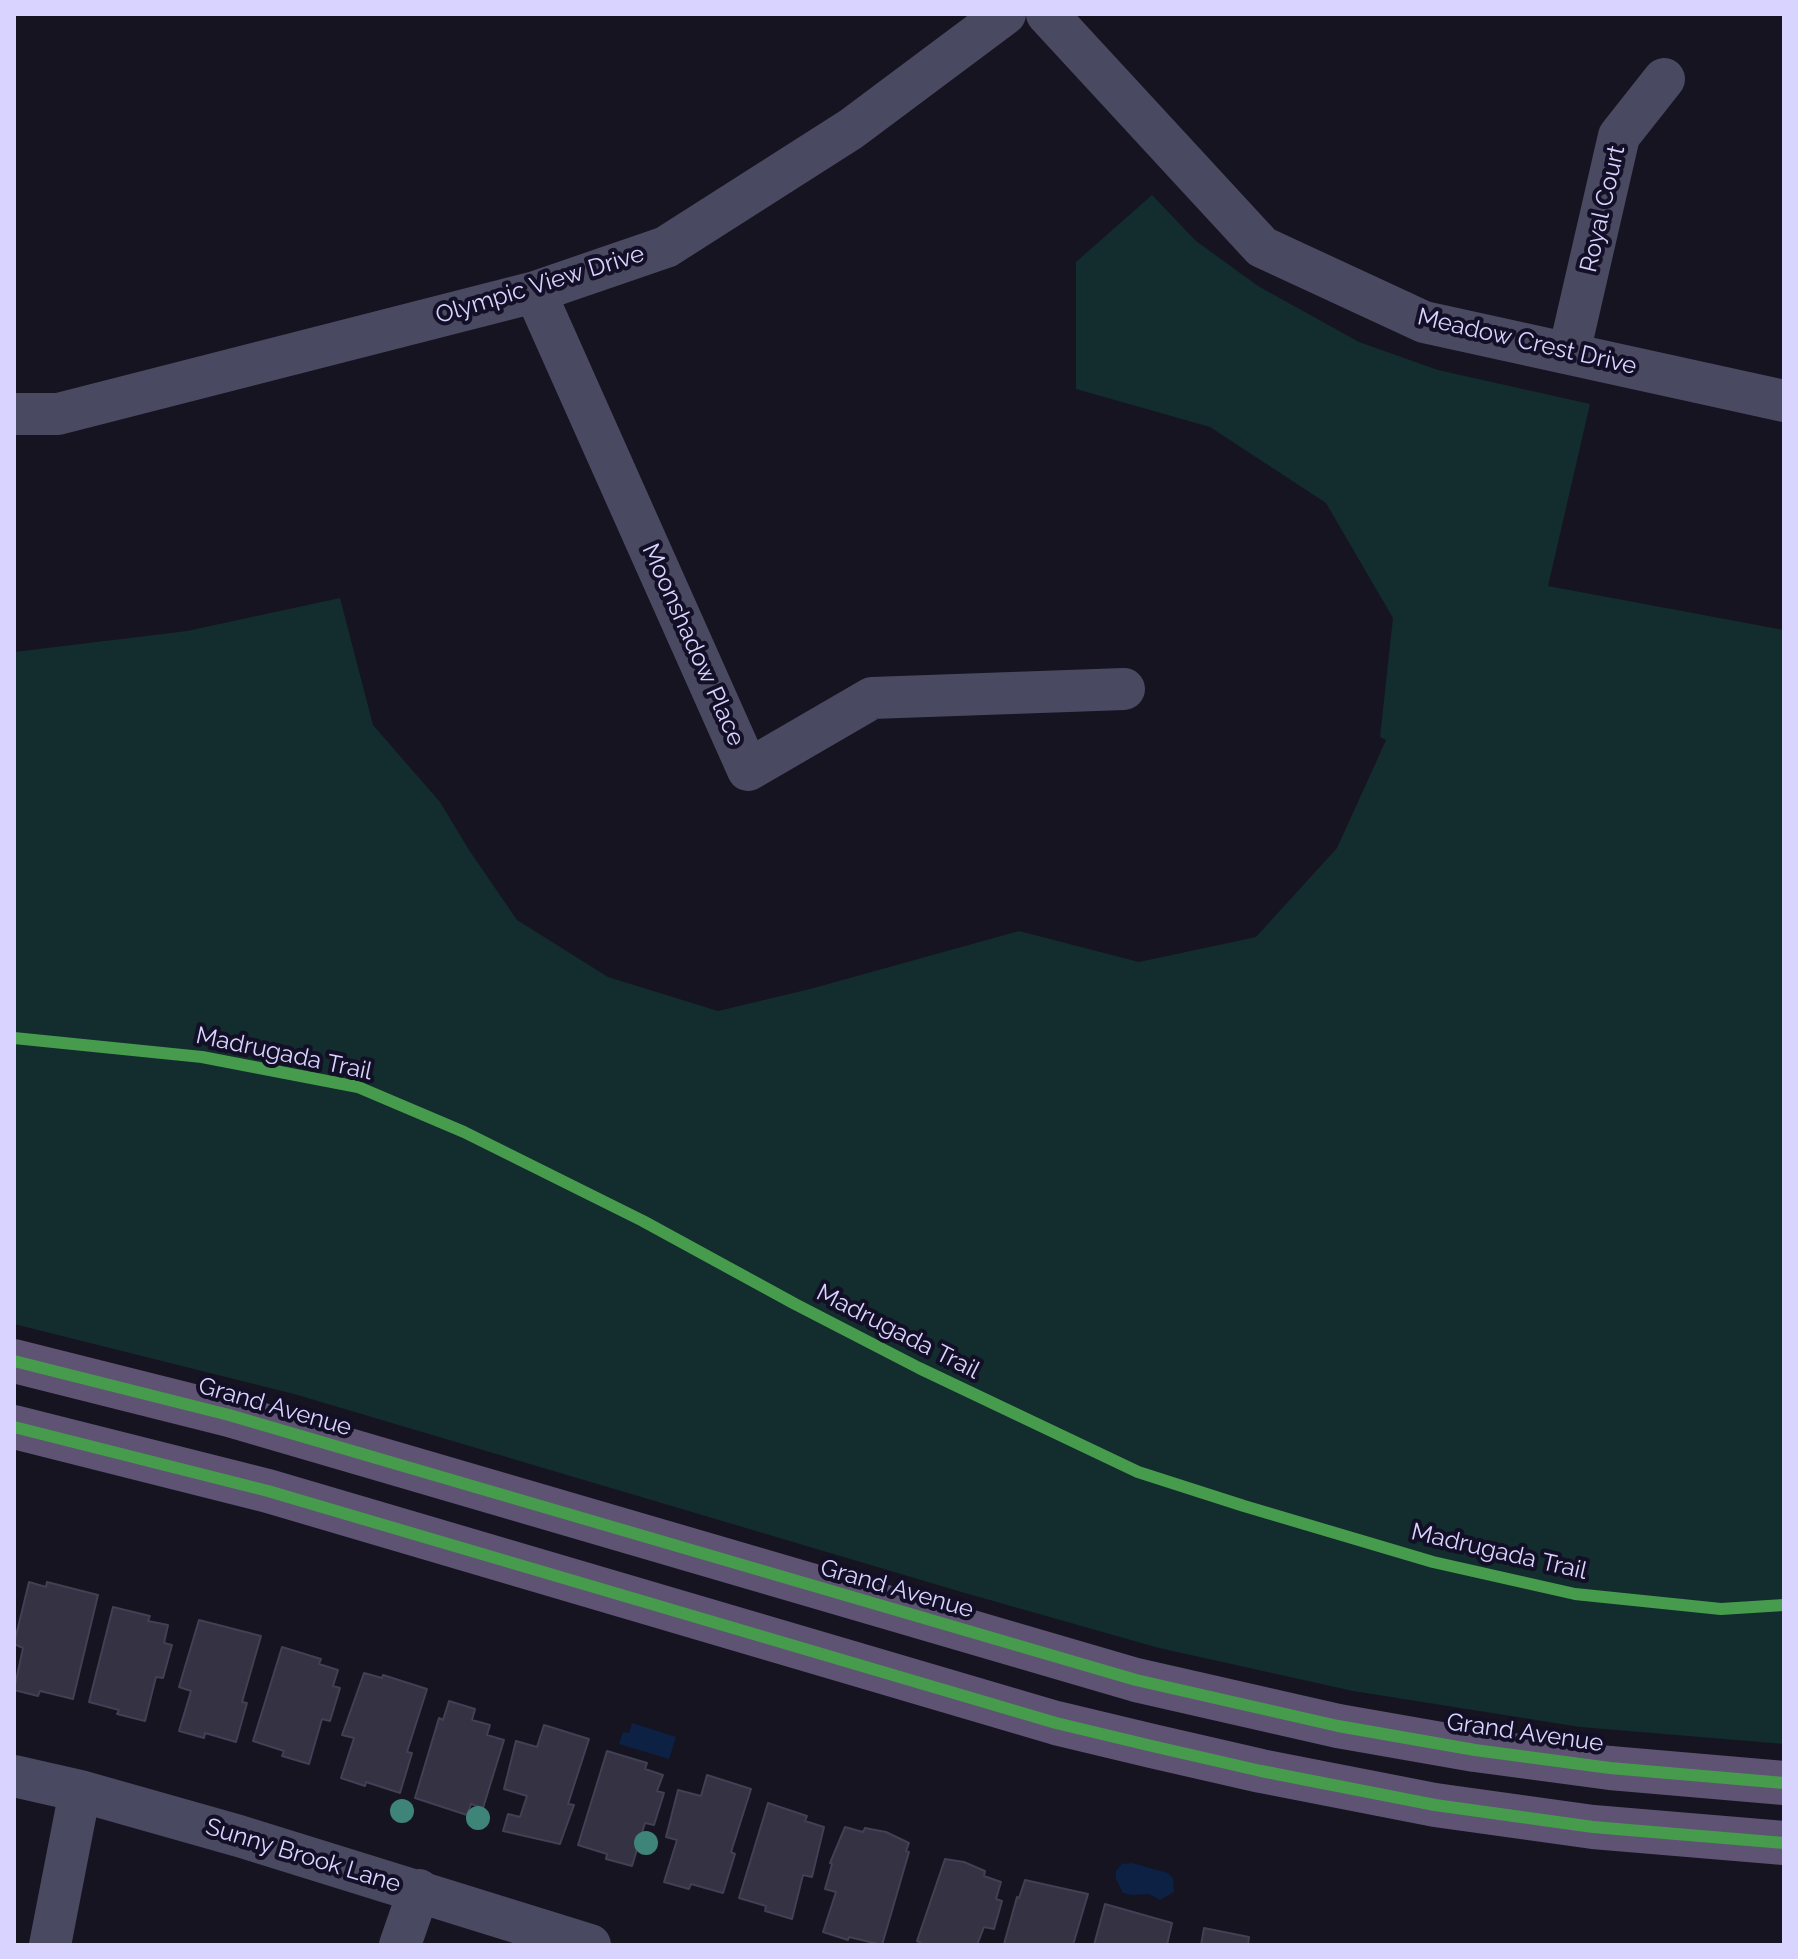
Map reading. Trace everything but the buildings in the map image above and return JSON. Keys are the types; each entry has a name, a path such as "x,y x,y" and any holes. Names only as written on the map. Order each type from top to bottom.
{"main road":[{"name":"Grand Avenue","path":"14,1361 229,1415 1150,1684 1307,1720 1463,1748 1610,1768 1784,1783"},
{"path":"14,1427 282,1495 1056,1723 1152,1746 1435,1805 1593,1827 1784,1843"}],"street":[{"name":"Olympic View Drive","path":"14,414 58,414 535,292 666,247 851,129 1005,14"},
{"name":"Meadow Crest Drive","path":"1047,14 1262,247 1424,322 1784,401"},
{"name":"Royal Court","path":"1569,353 1619,136 1664,79"},
{"name":"Moonshadow Place","path":"535,292 748,770 872,698 1124,689"},
{"name":"Sunny Brook Lane","path":"14,1776 80,1791 419,1890 590,1945"},
{"path":"50,1945 80,1791"},
{"path":"400,1945 419,1890"}],"green space":[{"path":"1152,195 1196,241 1258,286 1359,342 1438,370 1590,404 1548,586 1784,630 1784,1744 1580,1727 1353,1691 1159,1648 294,1394 14,1324 14,652 187,631 340,598 373,725 440,802 517,920 608,977 718,1011 1019,931 1139,962 1256,937 1337,848 1386,740 1380,737 1393,618 1326,503 1210,427 1076,389 1076,262"}],"water":[{"path":"632,1723 676,1737 669,1759 619,1744 623,1732 629,1733"},
{"path":"1132,1863 1168,1873 1173,1878 1174,1892 1160,1900 1149,1894 1123,1893 1116,1879 1116,1871 1122,1864"}],"cycle path":[{"name":"Madrugada Trail","path":"14,1038 202,1057 358,1087 464,1132 643,1221 919,1368 1138,1472 1244,1506 1433,1562 1575,1594 1721,1609 1784,1605"},
{"path":"14,1361 229,1415 1136,1680 1338,1726 1475,1750 1610,1768 1784,1783"},
{"path":"14,1427 268,1491 1056,1723 1152,1746 1435,1805 1593,1827 1784,1843"}]}
